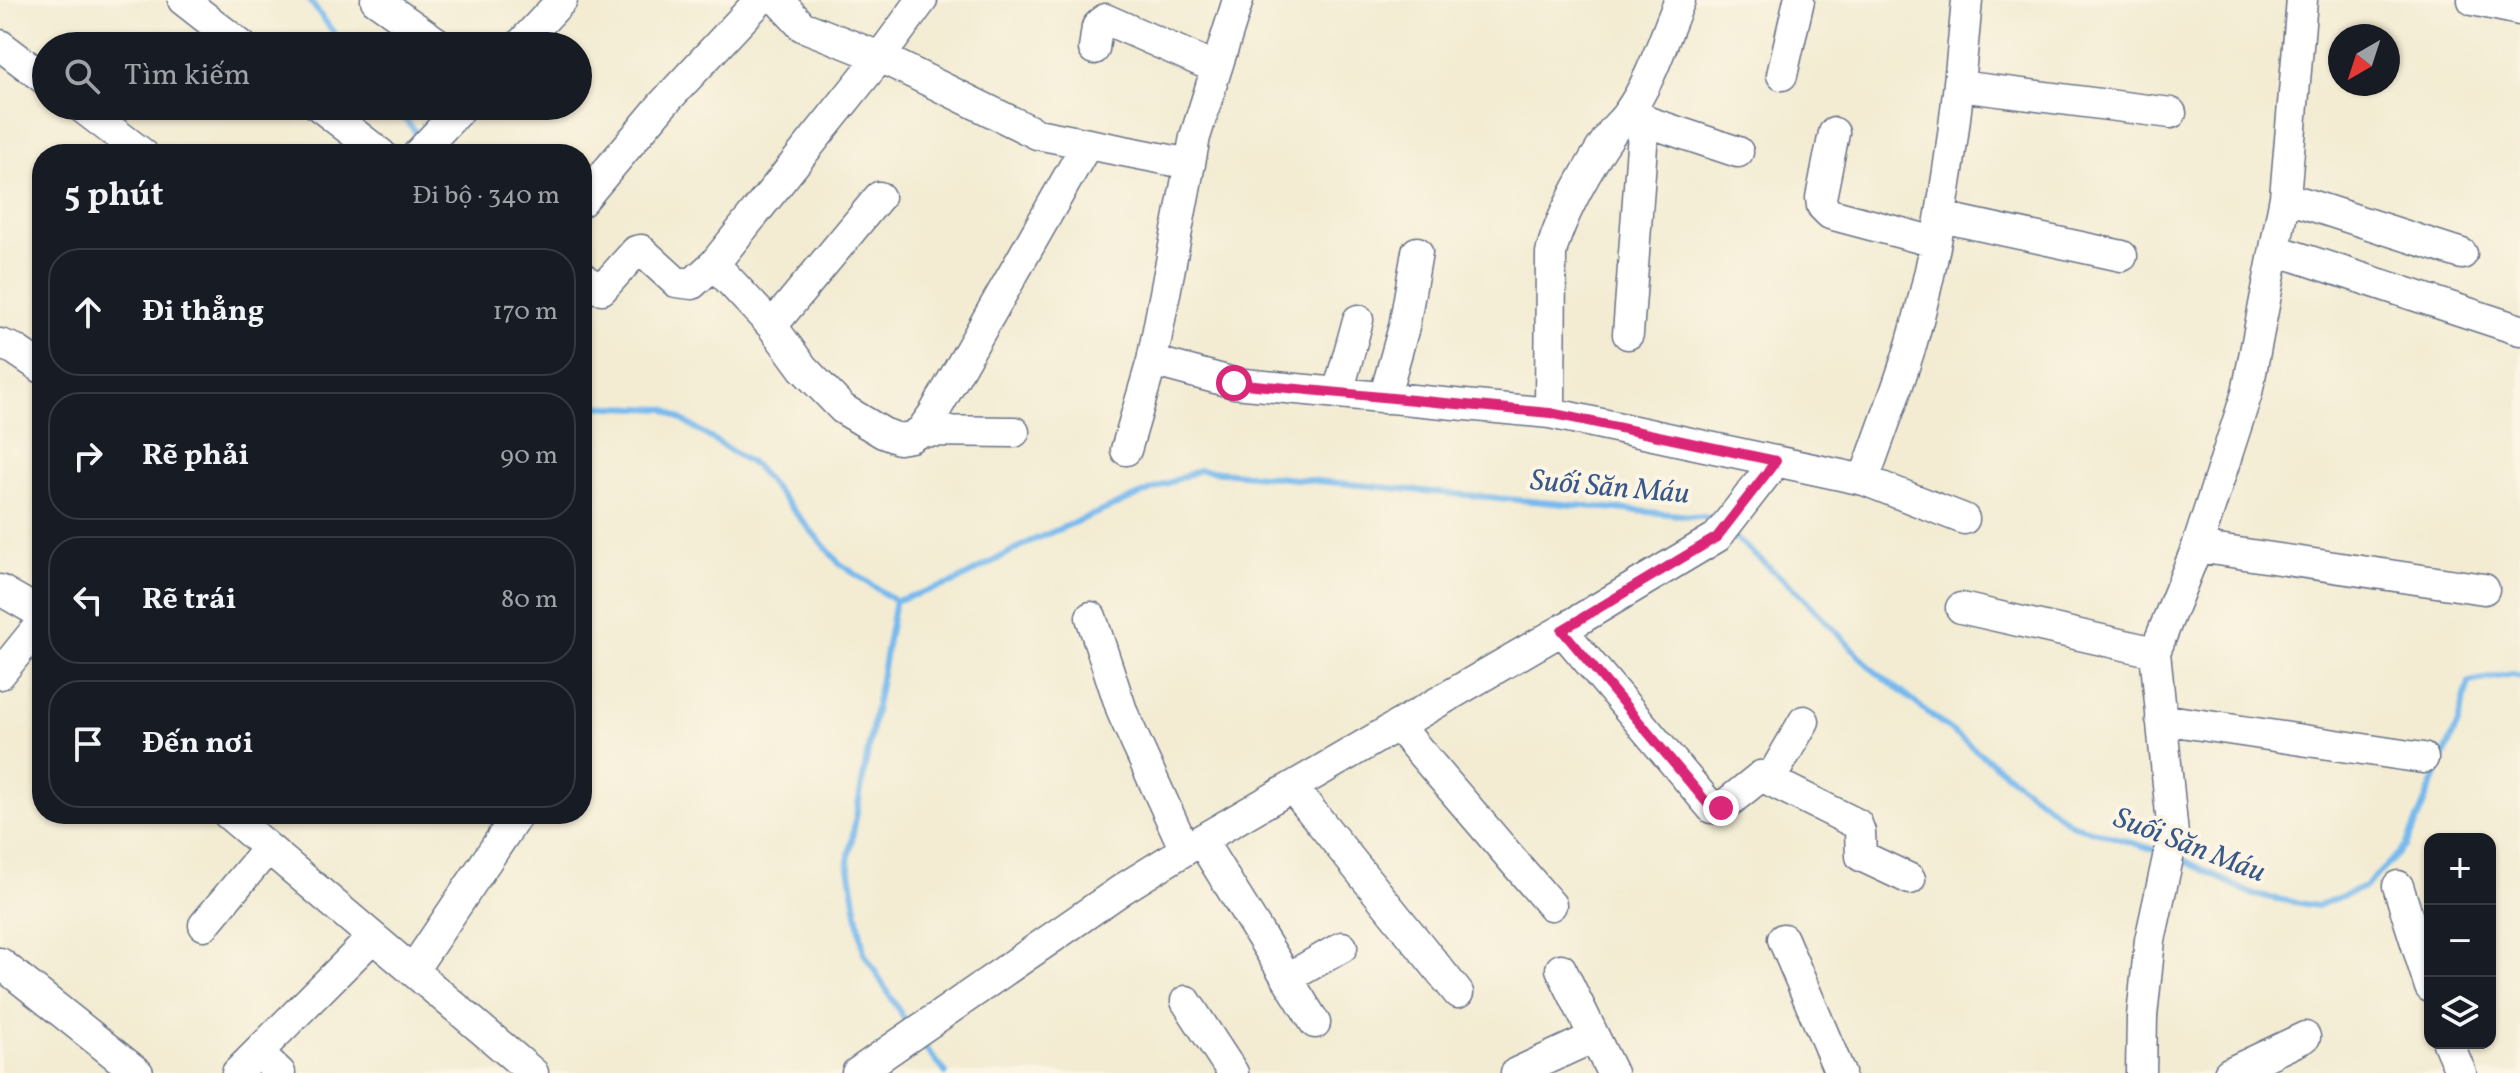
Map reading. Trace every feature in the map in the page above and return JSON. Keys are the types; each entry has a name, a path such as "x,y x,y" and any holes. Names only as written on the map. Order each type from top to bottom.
{"street":[{"path":"183,0 224,32"},
{"path":"376,0 422,32"},
{"path":"532,32 562,0"},
{"path":"592,189 662,105 760,0"},
{"path":"778,0 802,26 880,57 1037,134 1190,164"},
{"path":"592,285 602,289 636,251 641,250 676,282 692,284 714,264 922,0"},
{"path":"1126,450 1152,361 1195,137 1238,0"},
{"path":"1628,334 1636,117 1644,86 1680,0"},
{"path":"1782,75 1799,0"},
{"path":"1864,480 1912,342 1938,230 1959,86 1967,0"},
{"path":"2141,1073 2142,1016 2150,940 2173,835 2155,652 2197,547 2247,393 2285,197 2302,0"},
{"path":"2473,0 2520,10"},
{"path":"1094,49 1097,27 1105,19 1216,68"},
{"path":"0,45 32,69"},
{"path":"1959,86 2171,113"},
{"path":"1636,117 1738,152"},
{"path":"1550,413 1551,253 1554,239 1610,135 1636,117"},
{"path":"98,120 130,144"},
{"path":"337,120 368,144"},
{"path":"427,144 450,120"},
{"path":"1834,133 1821,198 1824,210 1830,214 2122,256"},
{"path":"714,264 772,326 803,368 843,409 883,433 899,439 911,437 921,431 934,413 1087,144"},
{"path":"772,326 879,197"},
{"path":"2285,197 2462,254"},
{"path":"2276,250 2520,330"},
{"path":"1384,398 1404,327 1417,252"},
{"path":"1338,393 1358,320"},
{"path":"0,344 32,361"},
{"path":"1152,361 1234,383 1550,413 1864,480 1964,519"},
{"path":"921,431 1014,432"},
{"path":"857,1073 1124,888 1562,630 1725,529 1776,461"},
{"path":"2197,547 2484,589"},
{"path":"0,590 32,608"},
{"path":"1961,608 2155,652"},
{"path":"1091,617 1123,714 1193,845 1288,978 1315,1023"},
{"path":"1562,630 1712,808 1721,808 1761,776 1857,824 1861,856 1910,879"},
{"path":"0,674 32,645"},
{"path":"2161,719 2423,758"},
{"path":"1770,780 1804,721"},
{"path":"1398,726 1551,905"},
{"path":"1292,787 1458,993"},
{"path":"240,824 533,1073"},
{"path":"413,970 511,824"},
{"path":"204,925 268,848"},
{"path":"2398,886 2427,977"},
{"path":"280,1073 247,1063 373,937"},
{"path":"1783,939 1840,1073"},
{"path":"1288,978 1342,947"},
{"path":"0,963 138,1073"},
{"path":"1561,969 1612,1073"},
{"path":"1186,1001 1233,1073"},
{"path":"1516,1073 1594,1037"},
{"path":"2229,1073 2305,1037"},
{"path":"2451,1049 2461,1073"}],"waterway":[{"name":"Suối Săn Máu","path":"309,0 333,32"},
{"name":"Suối Săn Máu","path":"406,120 415,131 417,143"},
{"name":"Suối Săn Máu","path":"592,406 665,409 755,466 839,563 895,601 953,583 1031,541 1199,470 1712,518 1718,523"},
{"name":"Suối Săn Máu","path":"1730,533 1800,594 1872,669 2071,824 2162,852"},
{"path":"895,601 848,861 864,953 909,1027"},
{"name":"Suối Săn Máu","path":"2177,857 2254,895 2317,906 2365,887 2406,846 2458,723 2469,682 2513,674 2520,677"},
{"path":"918,1039 946,1073"}],"route":[{"path":"1234,383 1550,413 1776,461 1717,537 1562,630 1708,804 1712,808 1721,808"}]}
